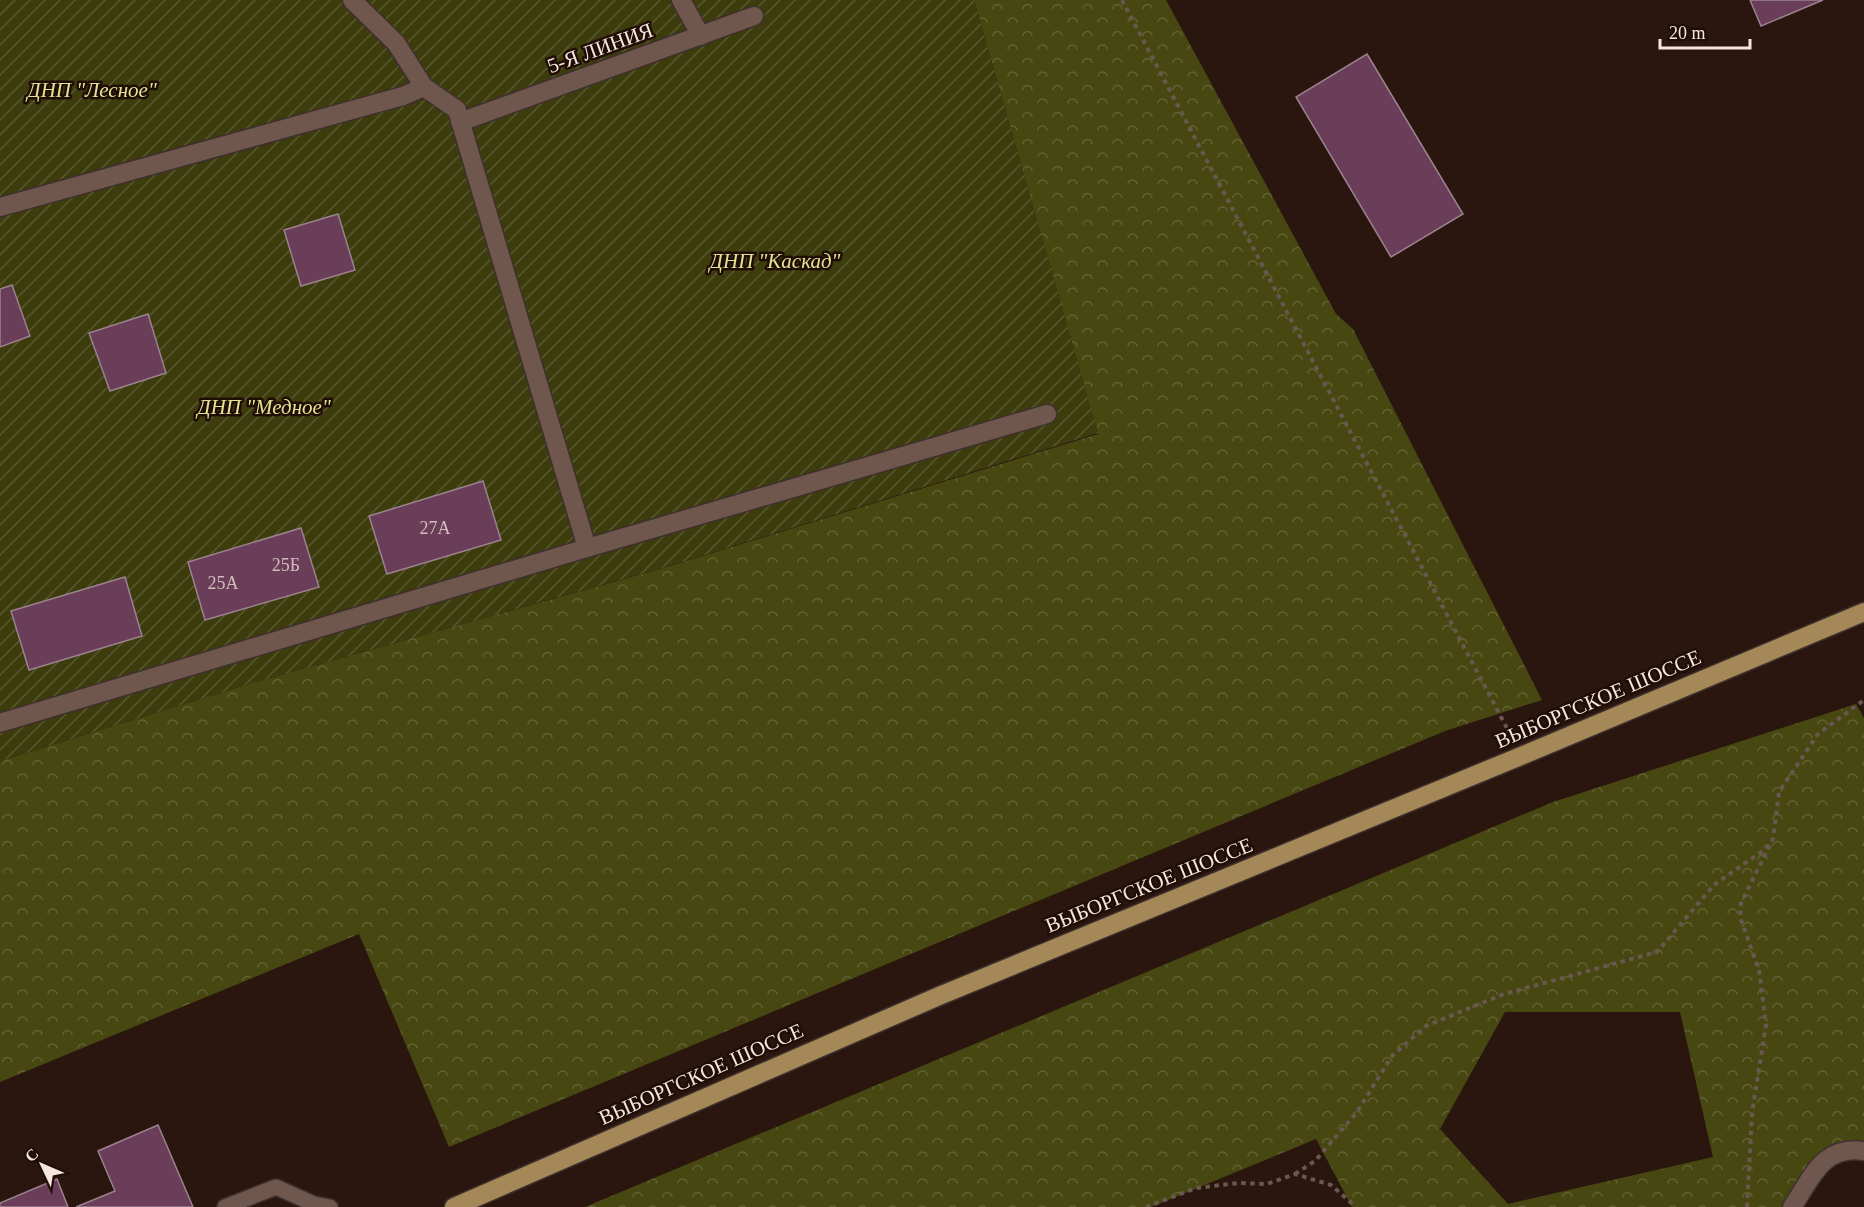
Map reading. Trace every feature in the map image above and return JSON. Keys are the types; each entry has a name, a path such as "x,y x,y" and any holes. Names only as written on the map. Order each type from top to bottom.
{"main road":[{"name":"ВЫБОРГСКОЕ ШОССЕ","path":"454,1207 898,1013 1864,612"}],"street":[{"path":"352,0 396,43 424,87 457,110 587,548"},
{"path":"681,0 701,36"},
{"name":"5-Я ЛИНИЯ","path":"460,122 754,16"},
{"path":"0,207 402,96 424,87"},
{"path":"0,723 1047,414"},
{"path":"1792,1207 1824,1159 1853,1149 1864,1151"}],"lane":[{"path":"225,1207 276,1187 314,1204 330,1207"}],"path":[{"path":"1122,0 1521,756"},
{"path":"1747,1207 1752,1113 1766,1025 1759,970 1740,917 1741,903 1773,839 1779,792 1818,734 1864,700"},
{"path":"1146,1207 1196,1188 1239,1183 1267,1184 1295,1174 1315,1161 1357,1112 1392,1056 1426,1026 1504,994 1657,952 1714,885 1764,850 1773,839"},
{"path":"1295,1174 1330,1185 1356,1207"}],"green space":[{"path":"0,0 974,0 1098,433 669,566 249,684 0,761"},
{"path":"974,0 1166,0 1336,314 1353,329 1542,700 1445,731 449,1147 359,934 0,1082 0,761 249,684 670,566 1098,434"},
{"path":"1856,704 1864,718 1864,1151 1824,1159 1792,1207 1352,1207 1316,1139 1151,1207 585,1207 1553,802","holes":["1505,1012 1680,1012 1713,1157 1508,1204 1440,1129"]}],"building":[{"path":"1750,0 1823,0 1761,26"},
{"path":"1367,54 1463,214 1391,257 1296,97"},
{"path":"338,214 355,270 301,286 284,230"},
{"path":"12,285 30,336 0,347 0,289"},
{"path":"148,314 166,373 110,391 89,333"},
{"path":"483,481 501,540 387,574 369,516"},
{"path":"301,528 319,587 205,620 188,562"},
{"path":"125,577 142,636 29,670 11,611"},
{"path":"158,1125 193,1207 76,1207 115,1191 98,1151"},
{"path":"57,1179 68,1207 0,1207 0,1203"}],"park label":[{"name":"ДНП \"Лесное\"","path":"92,90"},
{"name":"ДНП \"Каскад\"","path":"775,261"},
{"name":"ДНП \"Медное\"","path":"264,407"}]}
